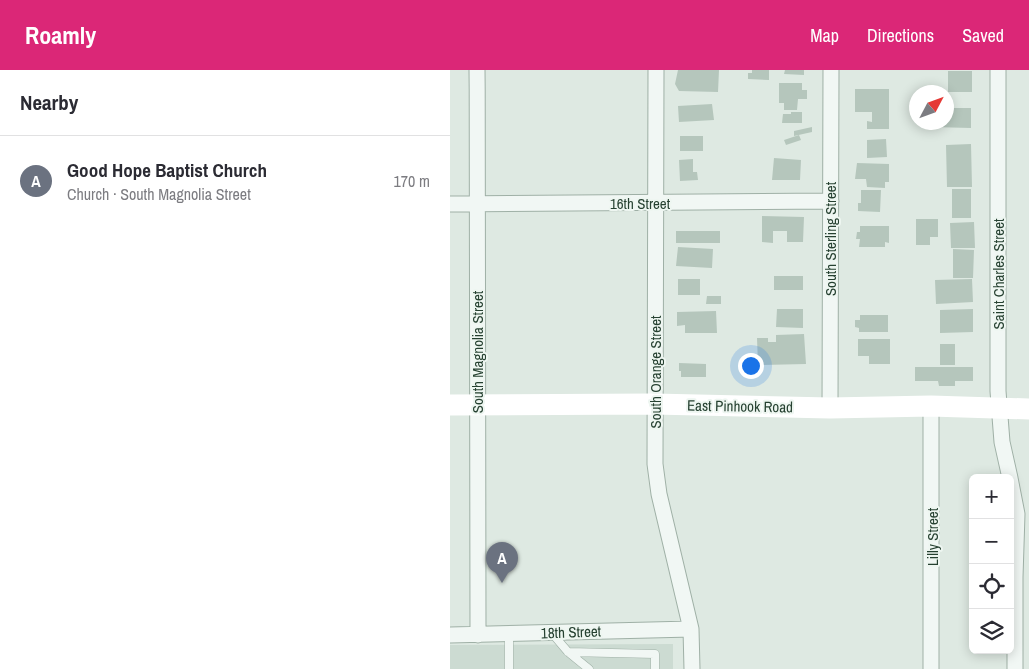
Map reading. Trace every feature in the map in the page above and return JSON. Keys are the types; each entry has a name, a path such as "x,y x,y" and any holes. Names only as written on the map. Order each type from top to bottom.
{"main road":[{"name":"East Pinhook Road","path":"450,405 654,404 830,408 931,406 1029,409"}],"street":[{"name":"South Magnolia Street","path":"477,70 478,635"},
{"name":"South Orange Street","path":"656,70 655,464 659,494 691,629 692,669"},
{"name":"South Sterling Street","path":"830,408 831,70"},
{"name":"Saint Charles Street","path":"998,70 999,408 1002,442 1009,474"},
{"name":"16th Street","path":"450,204 830,201"},
{"name":"Lilly Street","path":"931,406 931,669"},
{"name":"Saint Charles Street","path":"1014,499 1017,514 1015,669"},
{"name":"18th Street","path":"450,635 691,629"}],"lane":[{"path":"551,632 568,652 589,669"},
{"path":"509,634 509,669"},
{"path":"568,652 656,654 655,669"}],"shaded area":[{"path":"673,644 673,669 450,669 450,645"}],"building":[{"path":"678,70 719,70 718,92 679,91 675,84"},
{"path":"752,70 769,70 769,80 748,79 748,73 752,73"},
{"path":"785,70 804,70 804,75 784,74"},
{"path":"948,71 972,71 972,92 954,92 954,85 948,85"},
{"path":"779,83 802,83 802,90 807,90 807,99 798,99 797,110 784,110 784,103 779,103"},
{"path":"855,89 889,89 889,129 867,129 867,121 872,122 872,112 855,112"},
{"path":"712,104 714,120 679,122 678,106"},
{"path":"954,108 971,108 971,128 954,128"},
{"path":"791,112 802,112 802,123 782,123 783,114 791,114"},
{"path":"812,127 812,132 794,136 794,131"},
{"path":"799,135 801,140 786,145 784,140"},
{"path":"680,136 703,136 703,151 680,151"},
{"path":"886,139 887,157 867,158 867,140"},
{"path":"971,144 972,187 947,187 946,145"},
{"path":"774,158 801,160 800,180 772,180"},
{"path":"693,159 693,172 697,172 698,180 680,181 679,160"},
{"path":"857,163 889,164 889,182 885,182 885,188 867,187 866,179 855,179"},
{"path":"952,189 971,189 971,218 952,218"},
{"path":"861,190 881,190 880,212 858,211 858,203 861,203"},
{"path":"762,216 804,217 803,242 787,242 787,231 773,231 773,243 762,242"},
{"path":"916,219 938,219 938,237 930,237 930,245 916,245"},
{"path":"974,222 975,248 951,248 950,223"},
{"path":"860,226 889,226 889,243 885,242 885,247 859,247 860,239 856,239 857,232 860,232"},
{"path":"676,231 720,231 720,243 676,243"},
{"path":"678,247 713,249 712,268 676,266"},
{"path":"953,249 974,250 973,278 953,278"},
{"path":"774,276 803,276 803,290 774,290"},
{"path":"678,279 700,279 700,295 678,295"},
{"path":"972,279 973,302 936,304 935,280"},
{"path":"707,296 721,296 721,304 706,304"},
{"path":"777,309 803,309 803,328 776,327"},
{"path":"973,309 973,332 940,333 940,310"},
{"path":"716,311 717,333 685,333 685,325 677,326 677,312"},
{"path":"860,315 888,315 888,332 859,332 859,328 855,327 855,320 860,320"},
{"path":"804,334 806,364 758,365 757,338 768,338 768,342 776,342 776,335"},
{"path":"858,339 890,339 890,364 869,364 869,356 858,356"},
{"path":"940,344 955,344 955,365 940,365"},
{"path":"679,363 706,364 706,377 681,377"},
{"path":"915,367 973,367 973,381 955,381 955,386 939,386 938,381 915,381"}],"place":[{"name":"Good Hope Baptist Church","path":"502,583"}]}
